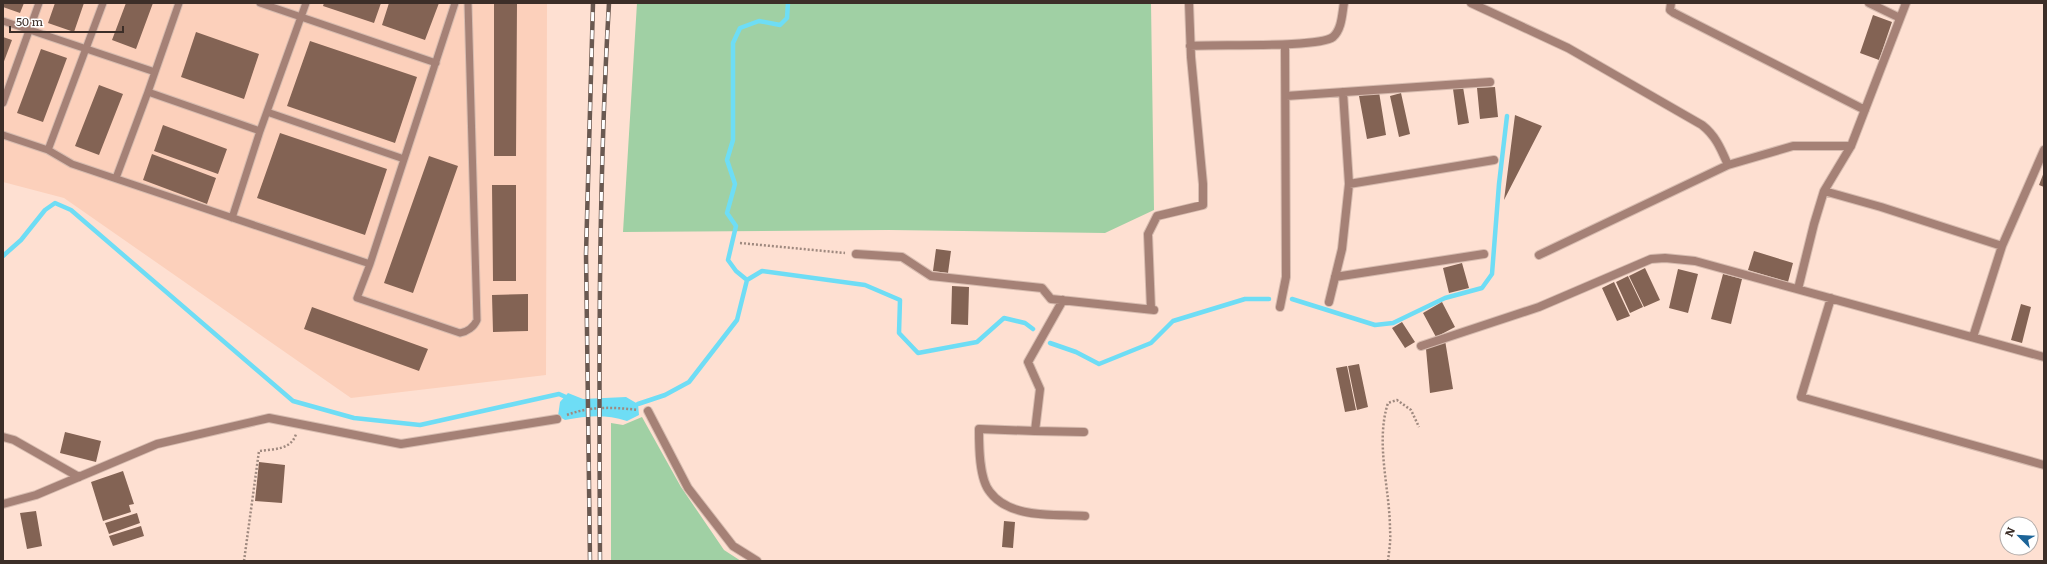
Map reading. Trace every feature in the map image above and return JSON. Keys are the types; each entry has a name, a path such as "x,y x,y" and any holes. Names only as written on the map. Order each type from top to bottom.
{"street":[{"path":"856,254 902,257 931,276 1042,288 1051,300 1153,310 1148,234 1157,216 1203,205 1203,184 1190,46 1189,3"},
{"path":"1190,46 1286,45 1331,38 1340,27 1344,3"},
{"path":"1471,3 1568,48 1702,125 1712,133 1719,144 1728,165"},
{"path":"1671,3 1670,10 1674,13 1865,110"},
{"path":"1869,3 1900,18"},
{"path":"1798,289 1814,224 1824,191 1851,146 1906,3"},
{"path":"1280,308 1286,277 1286,45"},
{"path":"1286,96 1490,82"},
{"path":"1329,302 1342,249 1350,184 1344,92"},
{"path":"1539,255 1728,165 1794,146 1851,146"},
{"path":"1972,337 2002,246 2044,150"},
{"path":"1350,184 1494,160"},
{"path":"1824,191 1881,206 2002,246"},
{"path":"1335,277 1484,254"},
{"path":"1420,346 1539,307 1651,259 1665,258 1695,261 2044,357"},
{"path":"1831,298 1801,397 2044,465"},
{"path":"1035,431 1040,389 1028,362 1063,300"},
{"path":"648,411 688,488 734,546 757,561"},
{"path":"3,504 36,495 157,444 269,418 401,444 557,419"},
{"path":"1084,432 978,429 980,464 989,492 1010,509 1040,514 1085,516"},
{"path":"3,437 14,440 79,477"}],"lane":[{"path":"3,103 39,3"},
{"path":"48,150 103,3"},
{"path":"116,178 179,3"},
{"path":"260,3 436,62"},
{"path":"232,218 260,131 306,3"},
{"path":"455,3 358,298 460,334 467,331 475,324 477,320 468,3"},
{"path":"3,21 155,72"},
{"path":"148,92 260,131"},
{"path":"267,112 404,159"},
{"path":"3,135 48,150 72,164 370,264"}],"path":[{"path":"740,244 856,254"},
{"path":"1388,561 1390,531 1383,446 1384,415 1388,403 1397,400 1411,410 1419,427"},
{"path":"557,419 582,408 618,408 648,411"},
{"path":"244,561 259,451 284,448 294,440 299,424"}],"shaded area":[{"path":"3,3 547,3 546,375 351,398 64,198 3,182"}],"green space":[{"path":"637,3 1151,3 1154,210 1105,233 889,230 623,232"},
{"path":"642,417 681,487 724,550 741,561 611,561 611,423 623,425"}],"water":[{"path":"568,393 583,399 626,397 638,404 639,415 627,421 611,417 596,416 565,420 558,416 560,402"}],"building":[{"path":"3,3 24,3 20,13 3,7"},
{"path":"55,3 84,3 74,32 48,23"},
{"path":"126,3 153,3 136,49 112,40"},
{"path":"324,3 381,3 374,23 323,6"},
{"path":"389,3 439,3 425,40 382,25"},
{"path":"494,3 517,3 516,156 494,156"},
{"path":"1873,15 1892,22 1879,60 1860,53"},
{"path":"196,32 259,54 244,99 181,77"},
{"path":"3,37 12,40 3,64"},
{"path":"310,41 417,77 395,143 287,106"},
{"path":"41,49 67,58 43,122 17,113"},
{"path":"99,85 123,94 99,155 75,146"},
{"path":"1463,87 1469,123 1458,125 1453,89"},
{"path":"1495,87 1498,117 1480,119 1477,88"},
{"path":"1379,92 1386,135 1367,139 1359,96"},
{"path":"1401,93 1410,134 1399,137 1390,96"},
{"path":"1515,115 1542,126 1504,200"},
{"path":"163,125 227,149 218,174 154,151"},
{"path":"280,133 387,169 365,235 257,198"},
{"path":"152,154 216,178 207,204 143,180"},
{"path":"429,156 458,166 413,293 384,283"},
{"path":"2044,172 2044,187 2039,185"},
{"path":"492,185 516,185 516,281 493,281"},
{"path":"936,249 951,251 948,273 933,271"},
{"path":"1754,251 1793,263 1788,282 1748,270"},
{"path":"1462,263 1469,288 1449,293 1443,268"},
{"path":"1645,268 1660,300 1644,307 1629,276"},
{"path":"1678,269 1698,274 1688,313 1669,308"},
{"path":"1723,274 1742,279 1731,324 1711,319"},
{"path":"1628,276 1643,307 1630,313 1616,282"},
{"path":"1614,282 1630,316 1617,321 1602,288"},
{"path":"952,286 969,287 968,325 951,324"},
{"path":"528,294 528,331 493,332 492,295"},
{"path":"1442,302 1455,327 1436,337 1423,313"},
{"path":"2021,304 2031,307 2022,343 2011,340"},
{"path":"312,307 428,349 419,371 304,329"},
{"path":"1402,322 1415,342 1405,348 1392,328"},
{"path":"1445,340 1453,389 1430,393 1426,349"},
{"path":"1359,364 1368,407 1357,410 1348,366"},
{"path":"1347,366 1356,410 1345,412 1336,368"},
{"path":"65,432 101,441 96,462 60,453"},
{"path":"259,462 285,465 282,503 255,501"},
{"path":"123,471 134,504 129,505 131,512 103,521 91,482"},
{"path":"36,511 42,546 27,549 20,513"},
{"path":"137,513 140,523 109,534 105,523"},
{"path":"1004,521 1015,522 1013,548 1002,547"},
{"path":"141,526 144,536 113,546 109,536"}],"waterway":[{"path":"747,280 736,271 728,260 736,226 727,213 735,184 727,160 733,140 733,43 740,28 759,21 780,25 787,18 788,3"},
{"path":"1292,299 1375,325 1393,323 1445,298 1482,288 1492,274 1499,184 1507,116"},
{"path":"3,256 21,240 45,210 55,203 71,210 293,401 354,418 420,425 559,394 568,398"},
{"path":"638,404 665,395 689,382 737,320 747,280 762,271 865,285 900,300 899,333 918,353 977,342 1004,318 1025,323 1033,329"},
{"path":"1050,343 1076,352 1099,364 1151,343 1173,321 1245,299 1269,299"}],"railway":[{"path":"590,561 586,254 593,3"},
{"path":"600,561 601,212 605,73 609,3"}]}
